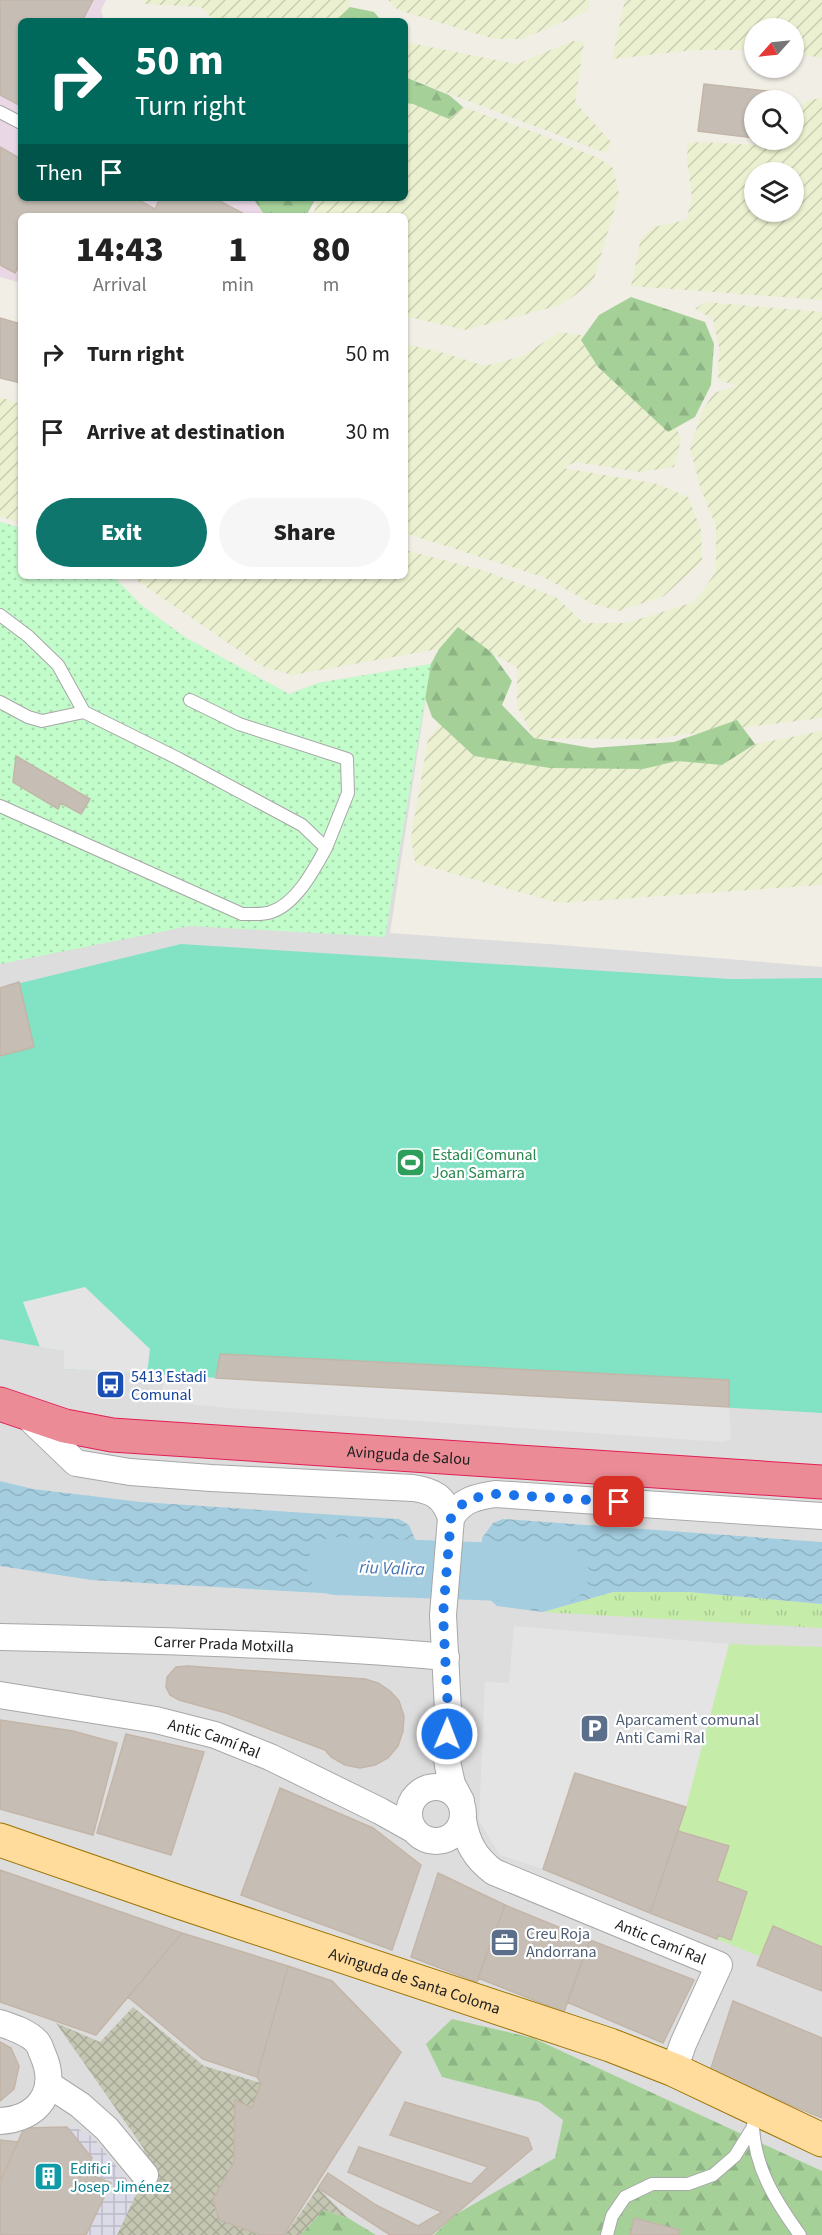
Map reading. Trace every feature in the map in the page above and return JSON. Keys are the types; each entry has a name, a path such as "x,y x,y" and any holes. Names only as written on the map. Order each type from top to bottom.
{"highway":[{"name":"Avinguda de Salou","path":"13,1409 65,1426 112,1436 822,1482"}],"main road":[{"name":"Avinguda de Santa Coloma","path":"4,1841 182,1903 610,2045 674,2070 754,2118 822,2140"}],"street":[{"path":"13,1409 76,1464 130,1472 429,1490 447,1506 451,1518"},
{"path":"451,1518 464,1503 476,1497 495,1494 822,1516"},
{"name":"Antic Camí Ral","path":"451,1518 443,1615 448,1766 462,1811 466,1837 473,1852 494,1872 719,1965 683,2044 674,2070"},
{"name":"Carrer Prada Motxilla","path":"0,1637 384,1652 446,1657"},
{"name":"Antic Camí Ral","path":"0,1695 156,1720 215,1735 270,1757 380,1810 414,1830"},
{"path":"437,1787 455,1793 462,1811 460,1829 454,1836 445,1840 427,1840 414,1830 409,1814 415,1798 421,1792 437,1787"},
{"path":"0,2023 17,2029 37,2042 49,2068 46,2095 30,2113 14,2120 0,2121"},
{"path":"48,2085 80,2105 107,2129 145,2175"}],"lane":[{"path":"0,112 18,121"},
{"path":"0,615 28,636 58,664 84,712 302,825 326,848"},
{"path":"0,806 21,813 78,842 242,914 271,912 282,906 309,880 326,848 348,793 347,759 239,724 190,700"},
{"path":"0,702 28,717 42,721 84,712"},
{"path":"754,2118 757,2157 776,2201 799,2233"},
{"path":"607,2235 612,2216 625,2197 652,2184 688,2184 713,2175 735,2156 754,2118"}],"shaded area":[{"path":"0,0 106,0 101,10 103,18 18,18 18,201 255,201 263,213 18,213 18,282 0,277"},
{"path":"144,0 349,0 350,7 340,18 212,18 201,7 146,4"},
{"path":"388,0 589,0 588,11 522,39 494,39 398,10"},
{"path":"625,0 822,0 822,58 804,55 804,18 744,18 744,50 693,50 612,59"},
{"path":"572,41 584,42 575,102 611,142 606,153 408,78 408,43 517,64"},
{"path":"408,88 537,133 598,158 613,168 619,194 593,282 561,305 465,330 408,317 408,213 314,213 317,201 408,201"},
{"path":"822,98 822,300 631,286 641,238 654,227 686,220 692,199 687,160 688,143 744,144 744,150 804,150 804,103"},
{"path":"705,302 822,312 822,718 648,739 534,738 517,706 517,668 491,652 455,646 292,675 262,666 134,579 408,579 408,551 485,571 556,597 584,623 627,623 694,602 716,572 716,526 701,490 690,448 702,411 714,393 738,386 718,380 719,347 713,319 695,309"},
{"path":"559,332 595,337 662,392 681,439 674,467 640,472 575,462 563,468 658,484 688,497 701,530 702,561 664,596 619,611 593,604 543,577 408,534 408,345 485,366 523,356"},
{"path":"0,397 18,403 18,523 0,516"},
{"path":"0,522 18,527 18,579 116,579 141,605 186,638 289,694 318,683 431,664 390,933 822,967 822,2235 0,2235"},
{"path":"442,723 532,756 755,744 822,731 822,885 559,903 415,863 411,838 428,739"},
{"path":"85,1287 150,1349 147,1374 64,1369 64,1351 40,1347 23,1302"},
{"path":"163,1375 729,1407 731,1439 723,1442 228,1408 162,1401"},
{"name":"Aparcament comunal Anti Cami Ral","path":"514,1626 729,1644 686,1807 573,1773 543,1869 500,1855 479,1821 485,1682 509,1683"},
{"path":"133,2007 204,2066 261,2083 252,2108 235,2101 234,2162 213,2199 219,2220 261,2235 117,2235 137,2192 144,2149 56,2023 100,2042"},
{"path":"67,2127 76,2128 93,2137 137,2192 117,2235 86,2235 86,2173 92,2158"},
{"path":"318,2188 348,2218 323,2210 301,2235 285,2235"}],"green space":[{"path":"350,7 374,12 379,18 338,18"},
{"path":"408,78 449,95 463,107 449,119 408,103"},
{"path":"255,201 314,201 308,213 263,213"},
{"path":"631,297 705,322 714,344 711,385 695,417 668,432 598,367 581,340 599,315"},
{"path":"0,522 18,527 18,579 116,579 141,605 186,638 289,694 318,683 431,664 385,937 190,926 0,964"},
{"path":"458,627 491,652 512,681 502,705 534,738 592,748 674,742 737,720 755,744 722,765 677,761 643,769 550,768 474,756 432,717 420,684 439,649"},
{"name":"Estadi Comunal Joan Samarra","path":"181,944 730,979 822,978 822,1413 64,1369 64,1351 0,1339 0,988"},
{"path":"613,1592 689,1592 822,1604 822,1628 543,1612"},
{"path":"729,1644 822,1647 822,1947 773,1927 761,1957 717,1939 718,1935 731,1939 747,1892 717,1881 729,1846 678,1831"},
{"path":"452,2019 533,2038 822,2171 822,2235 434,2235 453,2216 555,2158 563,2120 539,2102 442,2077 426,2044"},
{"path":"323,2210 348,2218 376,2235 301,2235"}],"water":[{"path":"0,1481 33,1489 141,1502 399,1519 409,1525 416,1541 419,1554 417,1570 411,1582 392,1597 91,1580 0,1566"},
{"path":"503,1519 822,1542 822,1604 689,1592 613,1592 543,1612 497,1606 483,1593 480,1582 482,1538 493,1523"}],"building":[{"path":"0,0 93,0 84,18 18,18 18,104 0,95"},
{"path":"704,84 758,90 744,90 744,137 698,131"},
{"path":"0,147 18,157 18,201 140,201 155,209 159,201 220,201 242,213 18,213 18,268 15,273 0,265"},
{"path":"0,318 18,323 18,382 0,378"},
{"path":"16,756 90,799 81,814 61,803 58,809 13,782"},
{"path":"19,982 34,1047 0,1056 0,988"},
{"path":"220,1354 729,1380 729,1407 216,1378"},
{"path":"176,1667 365,1679 378,1683 399,1701 404,1716 403,1731 398,1746 388,1758 375,1765 360,1768 345,1765 331,1757 325,1750 170,1695 166,1687 167,1677"},
{"path":"0,1720 73,1731 117,1743 93,1835 0,1809"},
{"path":"126,1734 204,1752 171,1855 97,1833"},
{"path":"575,1773 686,1807 650,1913 543,1869"},
{"path":"280,1788 373,1828 421,1865 392,1950 241,1895"},
{"path":"678,1831 729,1846 717,1881 747,1892 731,1940 718,1935 717,1939 650,1913"},
{"path":"0,1870 182,1933 96,2035 0,2002"},
{"path":"438,1873 505,1905 477,1982 411,1957"},
{"path":"505,1905 590,1940 564,2012 478,1978"},
{"path":"773,1926 822,1947 822,1991 757,1965"},
{"path":"182,1933 288,1966 257,2077 203,2059 128,1997"},
{"path":"590,1940 694,1980 663,2043 567,2002"},
{"path":"288,1966 332,1981 401,2052 284,2235 261,2235 219,2220 213,2199 234,2162 235,2100 252,2108 261,2083 257,2077"},
{"path":"733,2001 822,2038 822,2118 710,2071"},
{"path":"0,2042 11,2048 19,2066 14,2089 0,2101"},
{"path":"405,2102 528,2138 532,2149 431,2235 390,2235 318,2188 328,2173 376,2205 418,2226 442,2212 348,2172 359,2147 471,2184 488,2167 390,2135"},
{"name":"Edifici Josep Jiménez","path":"67,2127 92,2158 86,2173 111,2183 86,2235 0,2235 0,2140 18,2142 24,2128"},
{"name":"Edifici Josep Jiménez","path":"67,2127 92,2158 86,2173 111,2183 86,2235 0,2235 0,2182 24,2128"},
{"path":"634,2218 680,2230 678,2235 630,2235"}],"waterway":[{"name":"riu Valira","path":"336,1566 560,1574"}],"place":[{"name":"Estadi Comunal Joan Samarra","path":"411,1163"},
{"name":"5413 Estadi Comunal","path":"110,1385"},
{"name":"Aparcament comunal Anti Cami Ral","path":"595,1728"},
{"name":"Creu Roja Andorrana","path":"505,1942"},
{"name":"Edifici Josep Jiménez","path":"49,2177"}],"route":[{"path":"447,1734 443,1615 451,1518 456,1510 476,1497 495,1494 619,1502"}]}
